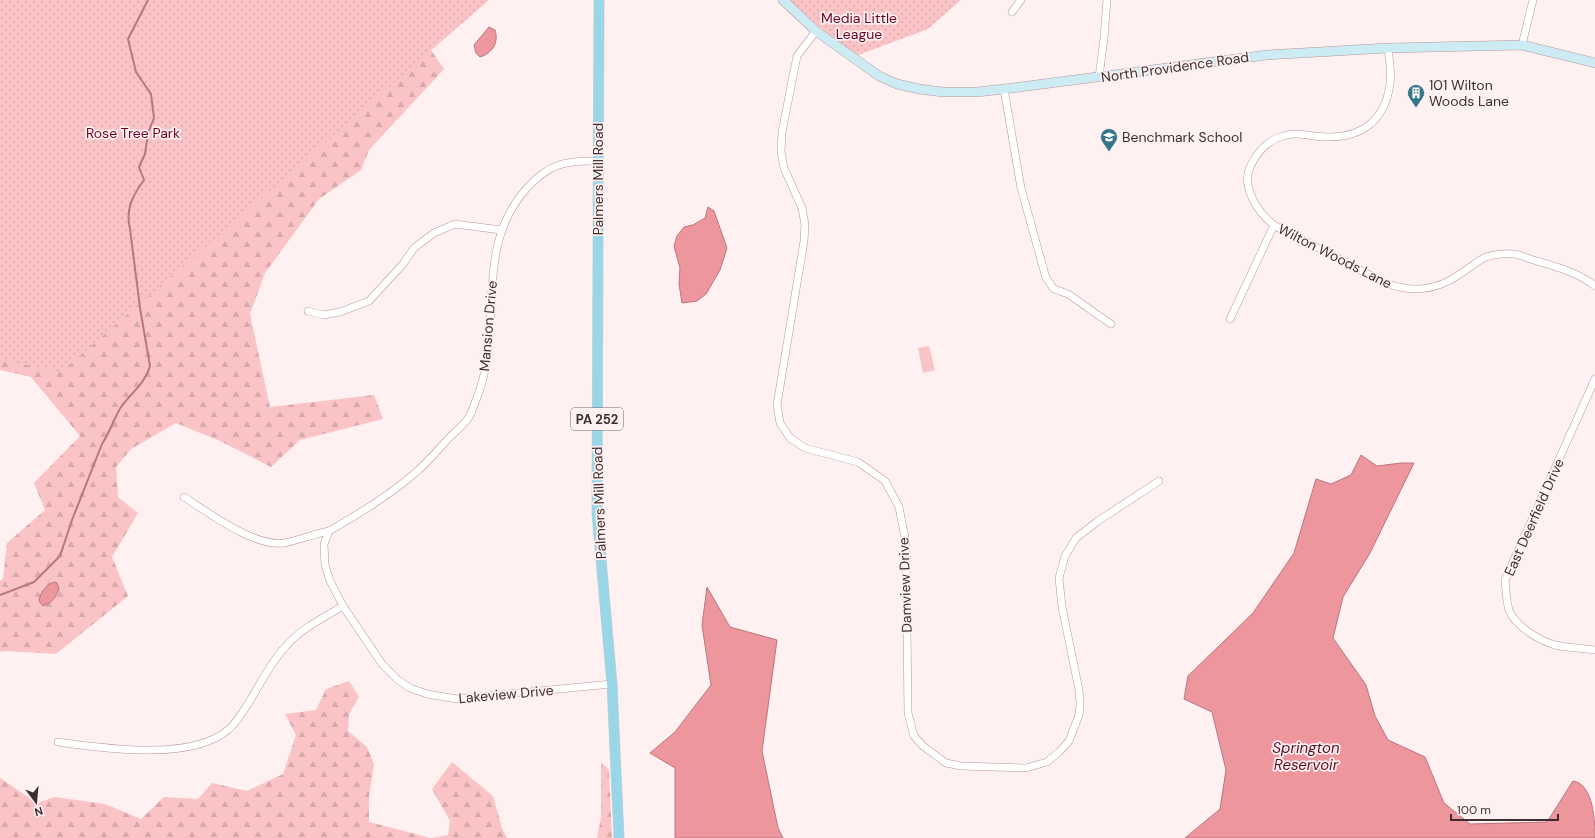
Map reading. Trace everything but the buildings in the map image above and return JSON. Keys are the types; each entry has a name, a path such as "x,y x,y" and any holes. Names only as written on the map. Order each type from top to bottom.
{"main road":[{"name":"Palmers Mill Road","path":"599,0 597,514 612,684 619,838"},
{"name":"North Providence Road","path":"782,0 816,31 879,76 897,84 943,92 977,92 1004,89 1267,55 1388,48 1522,45 1595,63"}],"street":[{"path":"1012,12 1021,0"},
{"path":"1099,77 1107,0"},
{"path":"1522,45 1533,0"},
{"name":"Damview Drive","path":"816,31 797,56 782,132 782,157 784,168 802,208 805,225 804,241 777,405 780,423 790,438 804,448 858,462 885,481 898,507 906,543 908,713 914,736 923,746 946,763 961,766 1026,768 1047,762 1069,741 1080,716 1080,690 1062,607 1059,578 1065,556 1076,538 1098,521 1159,481"},
{"name":"Wilton Woods Lane","path":"1388,48 1391,83 1385,104 1375,120 1359,132 1342,137 1324,137 1302,134 1284,135 1269,142 1258,152 1250,168 1248,187 1256,206 1274,226 1384,283 1398,288 1416,289 1438,286 1453,279 1484,258 1499,254 1514,254 1554,266 1588,280 1595,286"},
{"path":"1004,89 1021,188 1046,278 1054,289 1068,294 1111,324"},
{"name":"Mansion Drive","path":"329,531 374,503 415,473 469,417 482,386 488,352 494,258 501,230 516,200 537,177 551,167 566,162 598,161"},
{"path":"308,311 323,315 340,312 369,301 403,264 414,248 434,233 455,224 501,230"},
{"path":"1230,319 1274,226"},
{"name":"East Deerfield Drive","path":"1595,379 1512,563 1506,580 1506,594 1510,612 1521,626 1538,638 1555,645 1595,650"},
{"path":"184,498 247,536 265,542 283,543 329,531"},
{"name":"Lakeview Drive","path":"329,531 324,544 325,565 330,581 343,606 382,664 398,680 410,688 428,694 457,699 612,684"},
{"path":"58,742 116,749 150,750 189,747 213,740 230,729 285,647 302,630 343,606"}],"green space":[{"name":"Rose Tree Park","path":"0,0 489,0 61,372 0,359"},
{"name":"Media Little League","path":"790,0 961,0 928,29 853,57"},
{"path":"431,50 444,69 369,150 361,170 319,199 265,273 250,314 270,407 374,395 383,419 300,440 271,467 220,441 176,423 131,449 116,467 118,497 138,513 112,557 128,596 56,654 6,651 0,652 0,581 3,578 7,543 45,510 34,483 80,436 31,377 0,370 0,347 318,140"},
{"path":"929,346 935,370 923,373 918,348"},
{"path":"349,681 359,697 349,714 348,731 367,747 374,764 369,797 369,822 431,838 0,838 0,778 37,803 55,797 105,804 141,819 164,797 198,799 212,783 247,791 283,774 296,735 285,714 316,710 326,689"},
{"path":"452,762 493,796 502,828 507,838 431,838 448,835 450,821 432,789"},
{"path":"601,762 609,770 612,838 597,838 601,817"}],"water":[{"path":"489,27 495,30 495,43 492,50 480,57 476,53 474,45"},
{"path":"708,207 714,211 727,248 720,270 706,294 697,301 682,303 679,284 680,268 674,246 677,236 684,227 693,225 705,218"},
{"name":"Springton Reservoir","path":"1361,455 1377,466 1414,463 1370,553 1343,597 1333,638 1366,685 1375,716 1388,740 1425,757 1444,803 1470,824 1547,822 1573,781 1580,784 1589,796 1592,805 1595,823 1595,838 1185,838 1220,809 1226,770 1212,712 1184,699 1188,676 1253,613 1294,553 1316,479 1331,484 1351,475"},
{"path":"54,582 57,583 59,589 58,592 51,601 43,606 39,601 41,595 46,587"},
{"path":"707,587 730,627 777,640 762,751 778,828 783,838 675,838 675,768 650,753 675,732 711,685 702,625"}],"waterway":[{"path":"0,595 34,582 60,556 72,520 102,444 121,407 145,378 150,366 140,308 129,222 129,209 133,197 144,180 139,167 145,154 148,133 154,118 151,94 136,72 128,39 148,0"}],"place":[{"name":"101 Wilton Woods Lane","path":"1416,108"},
{"name":"Benchmark School","path":"1109,152"}]}
